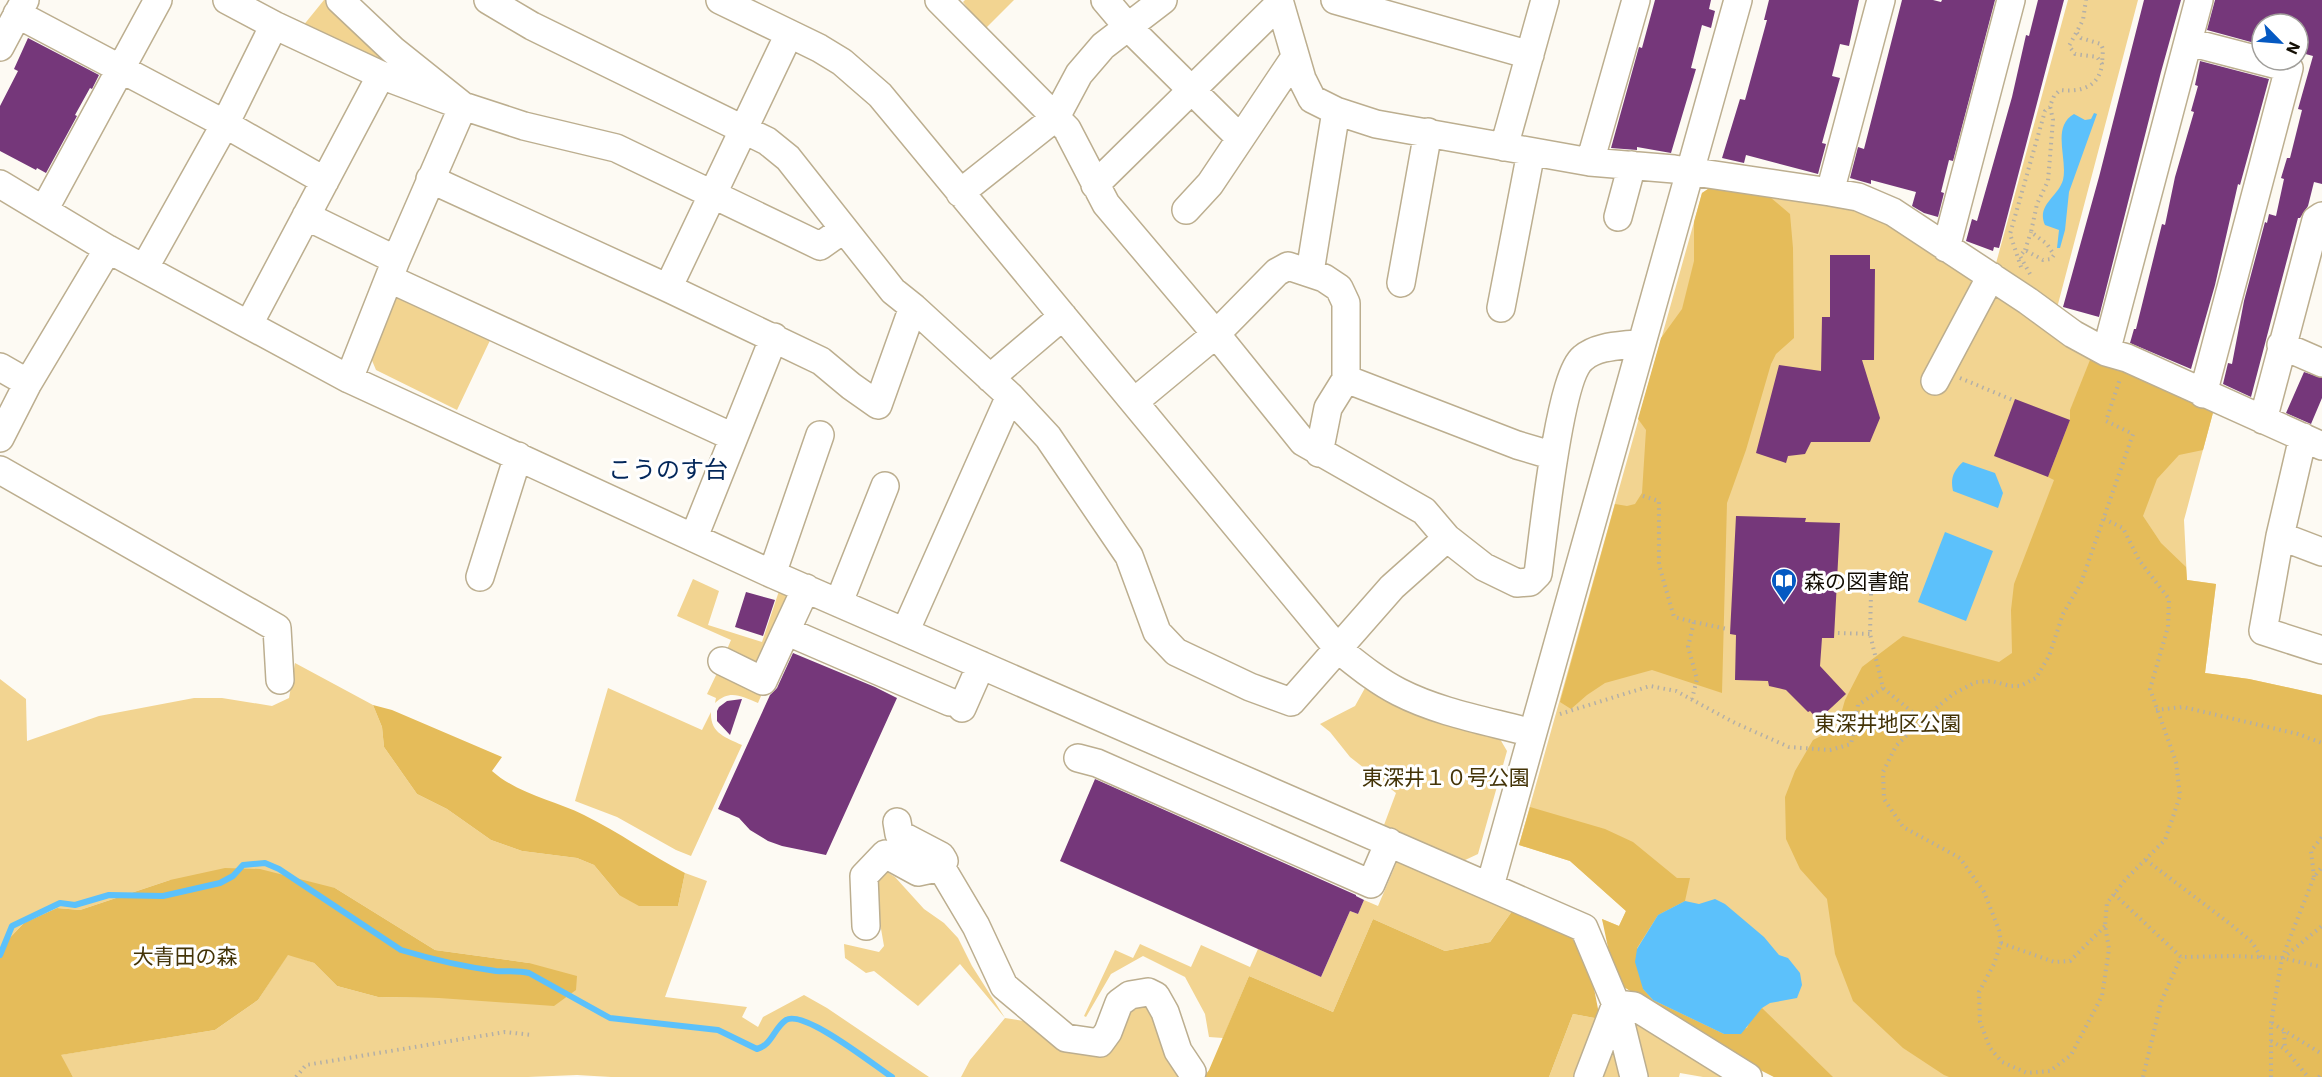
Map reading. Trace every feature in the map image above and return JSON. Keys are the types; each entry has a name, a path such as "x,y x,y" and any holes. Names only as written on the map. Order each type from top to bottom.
{"street":[{"path":"44,210 158,0"},
{"path":"227,0 274,25 381,75 524,126 616,148 820,246 844,229"},
{"path":"340,0 393,50 463,106"},
{"path":"489,0 532,26 767,141 788,158 893,291 1010,396 1048,437 1130,556 1157,632 1176,652 1250,687 1291,702 1392,587 1447,538"},
{"path":"720,0 842,62 880,95 1339,650 1374,677 1400,692 1453,711 1541,725"},
{"path":"1105,0 1127,26 1240,138"},
{"path":"960,193 1056,117 1079,74 1103,46 1163,0"},
{"path":"1335,0 1530,55"},
{"path":"1504,147 1545,0"},
{"path":"1590,162 1636,0"},
{"path":"1490,886 1541,725 1641,343 1738,0"},
{"path":"1830,192 1881,0"},
{"path":"1946,248 2011,0"},
{"path":"2117,355 2199,0"},
{"path":"1095,185 1193,91 1279,2 1295,57 1312,99 1336,111 1376,124 1590,162 1632,165 1858,197 1893,212 1991,276 2030,297 2073,334 2312,442 2280,537 2263,631 2322,650"},
{"path":"950,4 1067,129 1106,204 1304,442 1319,453 1424,511 1447,538 1484,567 1517,583 1530,582 1538,574 1550,472 1571,374 1582,358 1599,349 1641,343"},
{"path":"0,47 21,7 121,70 225,124 325,181"},
{"path":"145,267 225,124 274,25"},
{"path":"668,288 713,195 742,128 789,34"},
{"path":"2189,42 2289,69 2203,394"},
{"path":"1186,210 1210,184 1295,57"},
{"path":"249,324 381,75"},
{"path":"349,379 430,179 463,106"},
{"path":"1310,272 1336,111"},
{"path":"1401,283 1428,132"},
{"path":"1501,308 1531,152"},
{"path":"1618,217 1632,165"},
{"path":"430,179 821,361 878,405 913,307"},
{"path":"0,184 108,249 349,379 772,574 1584,928 1616,1004 1634,1077"},
{"path":"306,216 393,269 733,437"},
{"path":"2263,420 2281,345 2316,220 2322,216"},
{"path":"0,438 27,383 108,249"},
{"path":"1134,402 1216,334 1277,272 1288,266 1310,272 1339,288 1346,303 1346,379 1328,408 1319,453"},
{"path":"1944,378 1991,276"},
{"path":"990,378 1063,316"},
{"path":"694,537 774,338"},
{"path":"2281,345 2322,363"},
{"path":"0,367 27,383"},
{"path":"1346,379 1516,445 1554,456"},
{"path":"905,632 1010,396"},
{"path":"772,574 820,435"},
{"path":"480,577 518,456"},
{"path":"0,470 277,628 280,680"},
{"path":"838,602 885,486"},
{"path":"2280,537 2322,552"},
{"path":"722,662 763,681 806,588"},
{"path":"786,631 956,705 981,665"},
{"path":"1078,758 1097,763 1371,884 1389,842"},
{"path":"1220,817 1238,777"},
{"path":"897,822 900,834 940,856 944,861 941,867"},
{"path":"866,926 864,876 885,854 918,872 941,867"},
{"path":"941,867 976,926 1004,986 1066,1038 1100,1042 1108,1032 1119,1004 1130,995 1148,992 1156,996 1165,1012 1178,1051 1192,1072"},
{"path":"1588,1077 1616,1004"},
{"path":"1616,1004 1634,1006 1748,1077"}],"path":[{"path":"2086,0 2083,20 2070,46 2075,54 2097,57 2102,64"},
{"path":"2030,297 2014,253 2010,234 2045,111 2060,90 2078,92 2090,86 2101,70 2103,49 2101,44 2081,38 2077,32"},
{"path":"2030,297 2031,277 2020,256 2025,250 2037,204 2048,182 2053,120 2050,106"},
{"path":"2025,250 2043,260 2051,259 2054,255 2047,244 2031,232"},
{"path":"2104,519 2123,528 2139,560 2169,599 2168,627 2150,689 2176,762 2180,796 2165,840 2107,903 2105,925 2109,949 2102,996 2071,1055 2050,1071 2027,1073 2002,1062 1990,1048 1980,1022 1979,992 1994,964 2001,943 1999,930 1984,892 1960,858 1903,827 1884,799 1883,772 1896,746 1953,694 1976,682 1992,681 2020,686 2036,678 2049,656 2063,614 2081,583 2133,434 2106,421 2117,355"},
{"path":"1944,378 2015,401"},
{"path":"1643,496 1659,501 1659,566 1674,617 1727,629"},
{"path":"1871,594 1870,634 1883,688 1922,720"},
{"path":"1692,699 1697,680 1688,647 1694,622"},
{"path":"1838,633 1870,634"},
{"path":"1541,725 1604,699 1650,686 1676,691 1735,723 1789,747 1830,750 1851,744 1858,705 1883,688"},
{"path":"2156,710 2183,707 2298,734 2322,743"},
{"path":"2314,877 2311,851 2322,837"},
{"path":"2146,860 2252,942 2261,957"},
{"path":"2271,1077 2271,1023 2282,958 2314,877 2322,867"},
{"path":"2114,894 2181,957 2282,958 2322,967"},
{"path":"2001,943 2054,962 2070,961 2105,925"},
{"path":"2282,958 2322,926"},
{"path":"2143,1077 2161,1002 2181,957"},
{"path":"2271,1023 2322,1054"},
{"path":"2284,1031 2285,1049"},
{"path":"296,1077 306,1065 505,1032 532,1035"},
{"path":"2271,1041 2285,1049 2308,1077"},
{"path":"2319,1077 2322,1072"}],"green space":[{"path":"324,0 335,0 401,60 391,75 298,32"},
{"path":"965,0 1014,0 984,30 963,2"},
{"path":"2068,0 2138,0 2057,308 1995,267"},
{"name":"東深井地区公園","path":"1714,185 1857,206 2214,409 2184,520 2187,580 2216,584 2205,673 2249,679 2322,695 2322,1077 1774,1077 1624,987 1602,919 1619,926 1626,911 1570,861 1519,845 1702,193"},
{"path":"1714,185 1764,192 1790,214 1793,248 1794,338 1776,354 1771,364 1746,450 1727,503 1722,693 1652,670 1605,683 1571,709 1560,702 1615,504 1627,506 1635,504 1642,493 1646,430 1638,419 1661,338 1682,309 1694,261 1694,222 1702,193"},
{"path":"395,286 494,332 457,410 376,370 368,351"},
{"path":"2094,356 2214,409 2203,450 2179,455 2157,479 2143,516 2161,543 2186,567 2187,580 2216,584 2205,673 2249,679 2322,695 2322,1077 1949,1077 1944,1075 1903,1048 1853,1001 1835,954 1827,899 1800,869 1786,839 1785,797 1795,771 1813,740 1837,728 1845,700 1862,667 1903,636 1999,662 2012,653 2011,610 2014,584 2054,480 2048,477 2070,420 2070,410 2090,360"},
{"path":"693,579 719,591 708,625 762,642 780,588 794,594 766,658 747,665 725,654 731,640 677,616"},
{"path":"295,663 373,705 382,727 384,747 417,794 447,809 491,840 522,851 577,858 594,865 619,895 678,906 685,873 707,881 665,997 747,1007 742,1017 758,1027 763,1017 804,995 929,1077 611,1077 577,1075 528,1077 73,1077 60,1055 215,1030 258,1000 288,954 314,963 337,986 378,997 439,998 529,963 435,950 335,888 170,880 80,910 57,908 24,923 0,948 0,679 26,699 27,741 99,716 194,698 222,698 272,706 289,698"},
{"path":"719,669 764,689 758,703 741,696 731,695 715,703 716,698 707,694"},
{"path":"608,688 702,730 711,712 711,719 716,730 724,737 742,745 691,856 617,817 575,801"},
{"name":"東深井１０号公園","path":"1365,688 1414,713 1447,725 1500,739 1507,751 1478,854 1463,861 1384,825 1396,793 1350,757 1330,732 1320,724 1355,706"},
{"path":"373,705 392,710 502,757 492,771 502,779 524,791 597,822 685,873 678,906 639,906 619,895 594,865 577,858 522,851 491,840 447,809 417,794 384,747 382,727"},
{"path":"1530,807 1605,829 1633,842 1677,878 1690,878 1685,901 1658,915 1637,948 1643,989 1653,1000 1724,1034 1747,1028 1751,1019 1762,1008 1833,1077 1774,1077 1740,1060 1624,987 1614,976 1602,919 1619,926 1626,911 1570,861 1519,845"},
{"path":"1398,859 1513,910 1490,942 1445,951 1373,919 1333,1012 1249,976 1223,1038 1209,1037 1205,1014 1185,977 1143,956 1111,974 1086,1017 1084,1016 1115,950 1133,958 1140,944 1191,967 1201,945 1250,967 1258,949 1321,977 1350,911 1358,914 1364,900 1378,906"},
{"name":"大青田の森","path":"225,868 260,869 335,888 435,950 529,963 577,976 576,990 554,1006 439,998 378,997 337,986 314,963 288,955 258,1000 215,1030 61,1055 73,1077 0,1077 0,948 24,923 57,908 80,910 170,880"},
{"path":"887,872 895,877 924,909 944,923 958,938 972,966 1005,1018 960,964 918,1006 874,971 866,973 845,958 844,944 879,952 884,946 872,877"},
{"path":"1513,910 1569,933 1590,968 1600,1019 1573,1014 1549,1077 1204,1077 1249,976 1333,1012 1373,919 1445,951 1490,942"},
{"path":"1128,1004 1146,1004 1180,1077 961,1077 970,1060 1005,1018 1024,1021 1065,1048 1096,1052"},
{"path":"1573,1014 1600,1019 1579,1077 1549,1077"},
{"path":"1629,1024 1650,1027 1732,1077 1703,1077 1680,1073 1679,1077 1645,1077"},
{"path":"1612,1051 1615,1051 1625,1077 1599,1077"}],"water":[{"path":"2094,113 2097,114 2069,192 2065,230 2060,248 2057,248 2059,230 2045,225 2043,212 2063,180 2063,127 2074,114 2085,120 2091,119"},
{"path":"1963,462 1995,473 2003,493 1998,508 1953,491 1954,475"},
{"path":"1945,532 1993,551 1966,621 1918,602"},
{"path":"1715,899 1725,904 1764,937 1779,955 1788,958 1800,973 1802,985 1797,998 1770,1003 1762,1008 1741,1034 1724,1034 1653,1000 1643,989 1635,962 1637,949 1658,915 1685,901 1699,904"}],"building":[{"path":"1655,0 1711,0 1709,9 1715,11 1711,28 1702,25 1691,68 1696,69 1671,153 1637,147 1637,150 1611,148 1639,47 1642,48"},
{"path":"1769,0 1859,0 1849,46 1840,44 1832,76 1840,78 1822,143 1826,144 1818,174 1746,155 1744,163 1722,158 1740,99 1745,100 1767,20 1764,20"},
{"path":"1902,0 1941,2 1942,0 1995,0 1953,161 1949,160 1938,217 1912,206 1916,192 1871,180 1871,184 1850,178 1858,147 1864,149"},
{"path":"2038,0 2064,0 1999,248 1994,247 1993,251 1966,241 1972,219 1977,221 2012,97 2026,35 2029,36"},
{"path":"2144,0 2181,0 2099,317 2063,307"},
{"path":"2215,0 2322,0 2322,184 2314,182 2308,206 2298,218 2251,397 2223,384 2228,363 2232,364 2244,301 2265,222 2267,223 2269,214 2276,216 2284,179 2281,178 2287,158 2290,158 2302,110 2298,109 2313,56 2310,55 2310,12 2250,12 2250,42 2207,30"},
{"path":"28,38 99,75 75,115 77,116 46,173 0,151 0,106 18,71 14,69"},
{"path":"2200,61 2269,79 2240,185 2238,184 2215,285 2191,369 2130,343 2134,329 2136,329 2162,224 2165,225 2175,177 2194,112 2191,111 2198,86 2195,85"},
{"path":"1830,255 1870,255 1870,269 1875,269 1874,360 1862,360 1880,418 1870,442 1811,442 1805,454 1788,456 1786,463 1756,453 1779,365 1821,371 1822,317 1830,317"},
{"path":"2304,372 2322,378 2322,398 2311,424 2286,413"},
{"path":"2015,399 2070,420 2048,477 1994,456"},
{"name":"森の図書館","path":"1736,516 1806,518 1805,522 1840,523 1834,638 1822,638 1820,666 1846,694 1818,720 1786,690 1769,686 1768,681 1735,680 1736,635 1730,634"},
{"path":"746,592 775,600 763,636 735,627"},
{"path":"793,653 897,698 826,855 768,841 750,830 739,818 718,809 770,695 777,688"},
{"path":"742,699 730,735 717,721 717,711 727,701"},
{"path":"1095,779 1364,900 1358,914 1350,911 1321,977 1060,861"}],"waterway":[{"path":"0,955 12,926 60,903 75,905 109,895 163,896 220,883 233,876 243,865 265,863 279,869 401,950 472,967 529,973 610,1018 718,1030 757,1049 766,1044 786,1020 795,1019 823,1030 892,1077"}],"place":[{"name":"森の図書館","path":"1784,604"}],"district":[{"name":"こうのす台","path":"668,469"}]}
